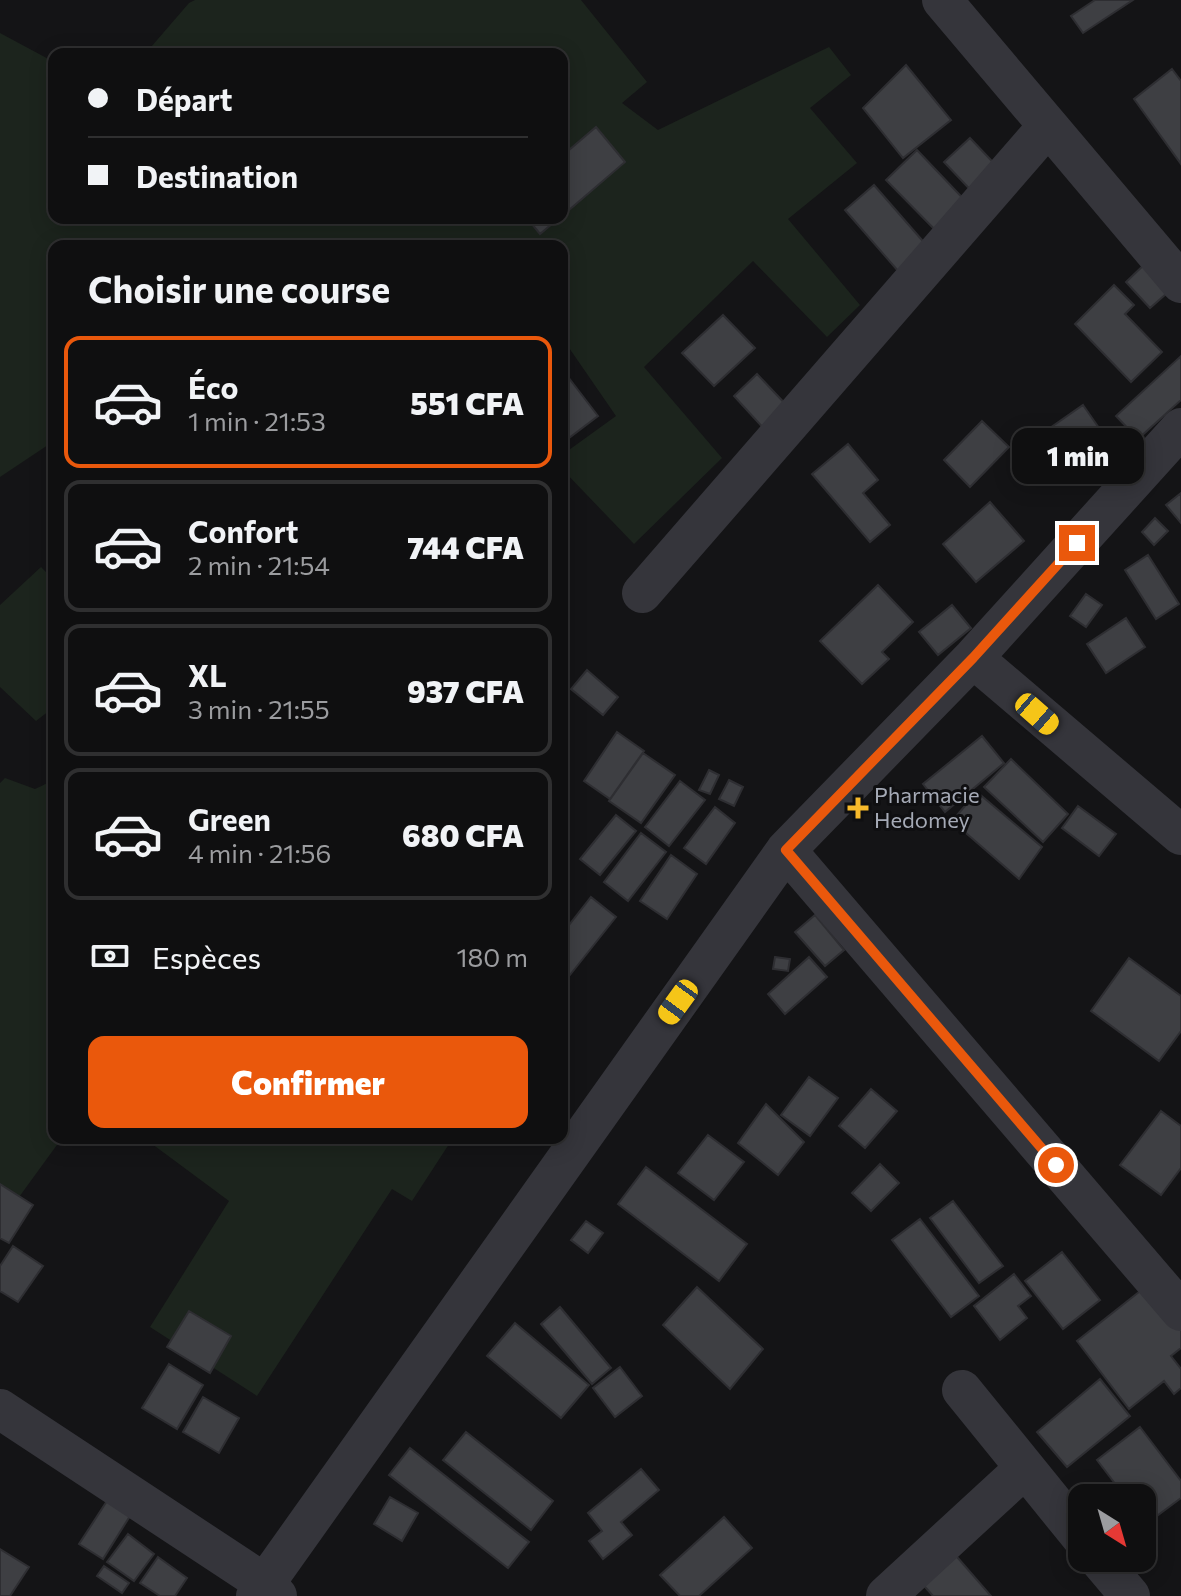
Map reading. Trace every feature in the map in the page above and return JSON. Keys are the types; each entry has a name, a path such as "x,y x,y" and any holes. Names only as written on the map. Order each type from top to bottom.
{"street":[{"path":"942,0 1181,283"},
{"path":"642,593 1048,126"},
{"path":"0,1409 265,1592 786,850 973,658 1181,428"},
{"path":"973,658 1181,835"},
{"path":"786,850 1181,1311"},
{"path":"962,1390 1068,1521"},
{"path":"886,1596 1024,1469"},
{"path":"1110,1572 1130,1596"}],"shaded area":[{"path":"195,0 581,0 647,82 622,103 658,130 829,47 851,75 810,108 857,163 788,219 860,305 827,337 753,261 644,367 722,458 634,544 568,475 568,451 616,416 568,346 568,240 48,240 48,445 0,477 0,33 48,59 48,224 568,224 568,48 150,48"},
{"path":"41,567 48,574 48,712 36,721 0,687 0,605"},
{"path":"5,778 35,789 48,783 48,1144 58,1144 6,1215 0,1211 0,783"},
{"path":"152,1144 449,1144 412,1201 392,1189 257,1396 150,1327 229,1201"}],"building":[{"path":"1095,0 1133,0 1083,33 1071,16"},
{"path":"906,65 951,120 903,158 863,108"},
{"path":"1172,69 1181,81 1181,164 1134,99"},
{"path":"596,127 625,162 568,211 568,151"},
{"path":"970,138 1008,178 982,202 944,162"},
{"path":"917,150 976,212 946,241 886,180"},
{"path":"874,185 928,247 899,272 845,210"},
{"path":"532,224 552,224 540,234"},
{"path":"1149,260 1174,287 1150,308 1126,282"},
{"path":"1114,285 1134,305 1125,314 1162,352 1131,382 1075,324"},
{"path":"723,315 755,348 714,386 682,353"},
{"path":"1181,356 1181,400 1138,439 1116,416"},
{"path":"757,374 792,411 767,432 734,396"},
{"path":"568,377 598,416 568,439"},
{"path":"1083,405 1106,438 1049,477 1027,444"},
{"path":"982,421 1009,447 970,487 944,460"},
{"path":"848,444 878,480 863,493 890,525 870,542 812,474"},
{"path":"1181,493 1181,523 1166,505"},
{"path":"990,502 1024,541 976,582 943,544"},
{"path":"1155,518 1168,531 1154,545 1142,532"},
{"path":"1148,555 1179,604 1156,619 1125,570"},
{"path":"878,585 913,622 882,652 889,659 862,684 820,641"},
{"path":"1086,594 1102,605 1086,627 1070,616"},
{"path":"952,605 971,628 938,655 919,632"},
{"path":"1126,618 1145,647 1106,673 1087,644"},
{"path":"587,670 618,697 603,715 571,689"},
{"path":"617,732 644,751 610,799 584,781"},
{"path":"982,736 1004,763 945,812 923,784"},
{"path":"643,753 675,775 641,823 609,801"},
{"path":"1011,759 1068,814 1043,842 984,787"},
{"path":"709,770 719,775 710,794 699,790"},
{"path":"729,780 743,787 734,806 719,799"},
{"path":"680,781 705,800 669,846 645,827"},
{"path":"977,792 1042,847 1019,879 952,821"},
{"path":"1078,806 1116,834 1099,856 1062,828"},
{"path":"715,807 735,823 706,864 684,848"},
{"path":"616,815 636,831 600,875 580,859"},
{"path":"641,833 666,852 628,901 604,882"},
{"path":"671,855 697,874 667,919 640,901"},
{"path":"591,897 616,917 568,977 568,926"},
{"path":"815,915 844,950 825,966 795,932"},
{"path":"775,957 790,959 788,971 773,969"},
{"path":"809,957 827,977 785,1014 768,994"},
{"path":"1129,958 1181,996 1181,1031 1159,1061 1091,1011"},
{"path":"809,1077 838,1098 810,1136 781,1115"},
{"path":"871,1089 897,1111 865,1148 839,1126"},
{"path":"766,1104 804,1142 778,1175 738,1143"},
{"path":"1161,1111 1181,1126 1181,1168 1161,1195 1120,1165"},
{"path":"708,1135 744,1162 714,1200 678,1173"},
{"path":"880,1164 899,1183 871,1211 852,1193"},
{"path":"646,1167 747,1244 719,1281 618,1204"},
{"path":"0,1184 33,1205 9,1243 0,1238"},
{"path":"953,1201 1003,1266 979,1283 930,1218"},
{"path":"920,1219 979,1296 951,1317 892,1240"},
{"path":"586,1221 603,1233 588,1253 571,1240"},
{"path":"13,1246 43,1266 18,1302 0,1291 0,1266"},
{"path":"1062,1252 1100,1300 1063,1329 1025,1281"},
{"path":"1014,1274 1031,1296 1018,1306 1027,1318 1000,1340 974,1306"},
{"path":"1149,1284 1181,1316 1181,1348 1171,1356 1181,1369 1181,1388 1174,1394 1164,1381 1129,1409 1077,1341"},
{"path":"697,1287 763,1349 730,1389 663,1325"},
{"path":"560,1307 611,1368 592,1384 541,1324"},
{"path":"189,1311 231,1336 210,1373 167,1347"},
{"path":"515,1323 589,1385 561,1418 487,1356"},
{"path":"169,1364 203,1385 177,1429 142,1408"},
{"path":"620,1367 642,1396 615,1417 593,1388"},
{"path":"1100,1379 1130,1416 1067,1467 1037,1432"},
{"path":"203,1397 239,1418 219,1453 183,1432"},
{"path":"1140,1427 1181,1481 1181,1498 1156,1517 1156,1484 1115,1484 1097,1460"},
{"path":"466,1432 553,1501 531,1530 443,1460"},
{"path":"410,1448 529,1542 508,1568 389,1475"},
{"path":"641,1469 659,1490 621,1522 632,1535 603,1559 589,1541 602,1531 588,1513"},
{"path":"390,1497 418,1513 402,1541 374,1524"},
{"path":"107,1501 130,1516 103,1559 79,1544"},
{"path":"724,1517 752,1548 699,1596 680,1596 660,1575"},
{"path":"128,1534 154,1554 134,1581 107,1562"},
{"path":"0,1549 29,1567 10,1596 0,1596"},
{"path":"951,1550 991,1596 933,1596 918,1579"},
{"path":"158,1557 187,1578 175,1596 160,1596 140,1583"},
{"path":"104,1566 129,1583 122,1593 97,1576"}],"place":[{"name":"Pharmacie Hedomey","path":"858,808"}],"route":[{"path":"1056,1165 786,850 973,658 1077,543"}]}
